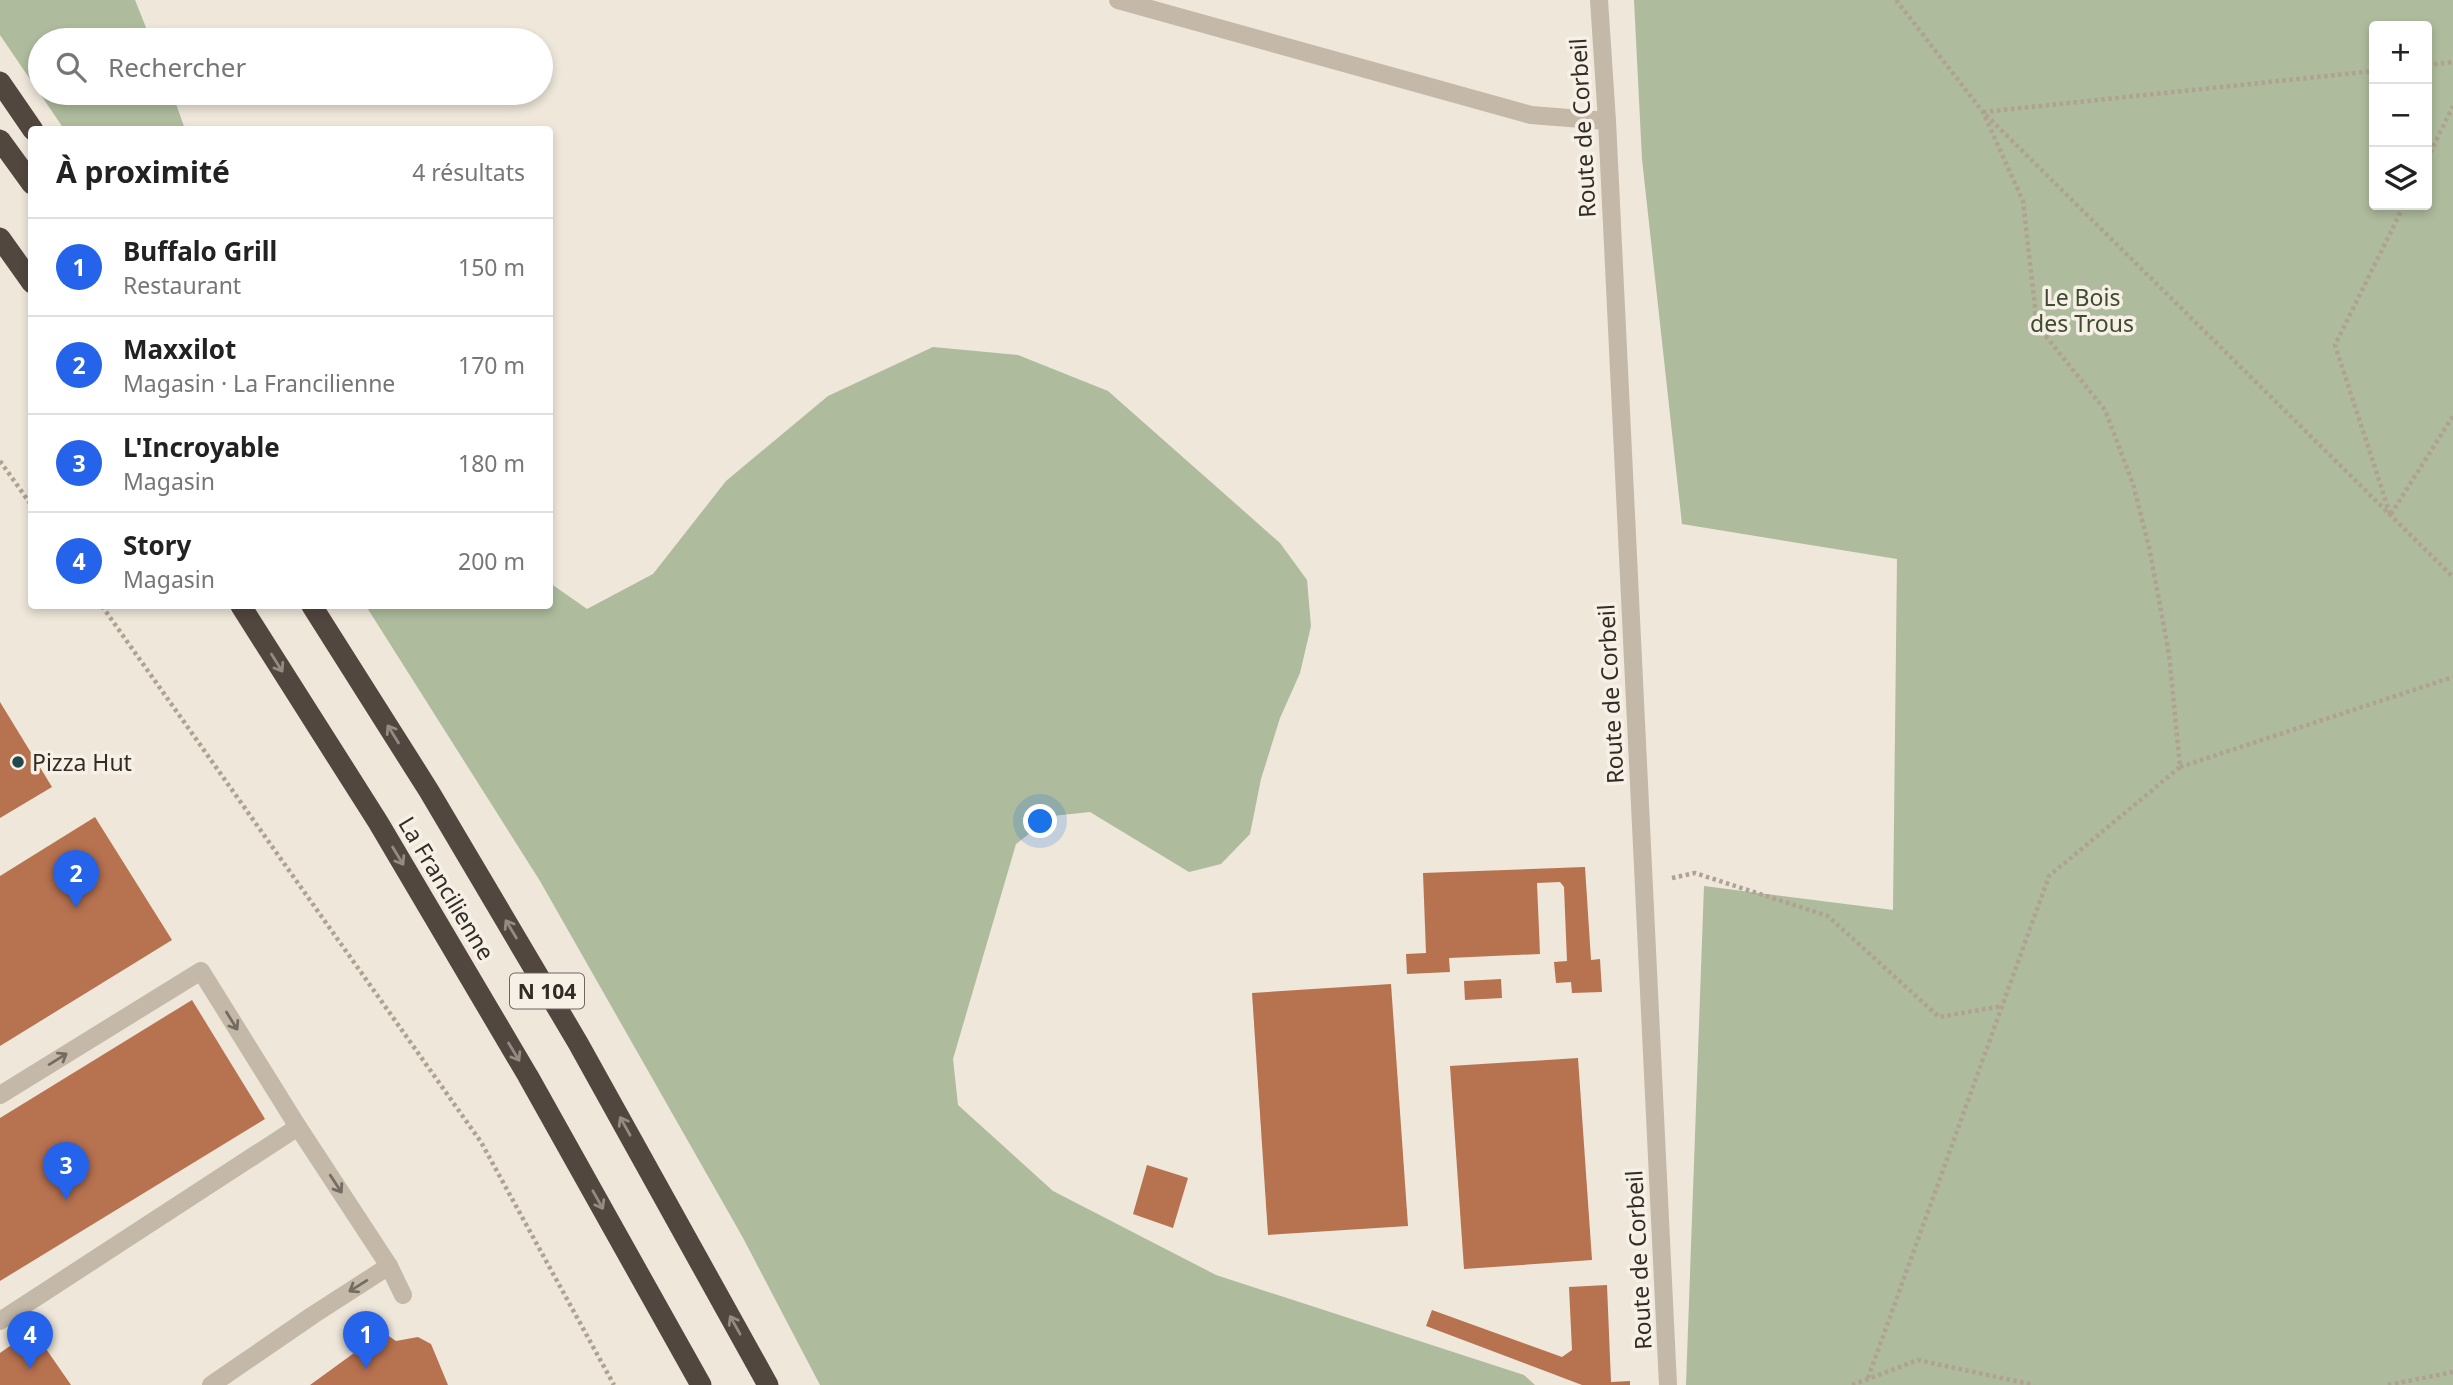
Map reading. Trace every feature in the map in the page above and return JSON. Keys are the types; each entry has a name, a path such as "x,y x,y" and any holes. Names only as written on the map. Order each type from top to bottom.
{"highway":[{"path":"0,82 30,126"},
{"path":"0,140 28,178"},
{"path":"0,237 28,277"},
{"name":"La Francilienne","path":"243,609 378,822 480,995 701,1385"},
{"name":"La Francilienne","path":"314,609 429,791 578,1043 768,1385"}],"street":[{"path":"1118,0 1531,115 1607,121"},
{"name":"Route de Corbeil","path":"1599,0 1668,1385"},
{"path":"0,1095 201,971 389,1266 403,1295"},
{"path":"0,1321 298,1127"},
{"path":"211,1385 389,1266"}],"path":[{"path":"1896,0 1983,112 2453,577"},
{"path":"2432,64 2453,62"},
{"path":"1983,112 2369,72"},
{"path":"2432,149 2453,106"},
{"path":"1983,112 2023,201 2037,325 2105,410 2133,484 2149,547 2169,654 2180,767"},
{"path":"2390,515 2335,345 2402,210"},
{"path":"2390,515 2453,416"},
{"path":"0,461 28,500"},
{"path":"104,609 481,1143 614,1385"},
{"path":"1868,1378 2049,876 2180,767 2453,677"},
{"path":"1644,883 1695,873 1828,916 1940,1017 2003,1006"},
{"path":"1852,1385 1918,1360 2034,1385"},
{"path":"2388,1385 2453,1372"}],"green space":[{"path":"0,0 135,0 146,28 28,28 28,76 0,35"},
{"name":"Le Bois des Trous","path":"1634,0 2453,0 2453,1385 1686,1385 1704,886 1893,910 1897,559 1682,524 1642,159"},
{"path":"48,105 176,105 184,126 62,126"},
{"path":"933,347 1018,355 1108,391 1280,543 1307,580 1311,626 1300,673 1280,718 1261,779 1250,834 1221,864 1189,872 1090,812 1052,816 1016,844 953,1059 958,1105 1053,1191 1216,1275 1524,1375 1535,1385 820,1385 742,1236 540,881 368,609 553,609 553,585 587,609 653,574 726,481 828,396"}],"building":[{"name":"Pizza Hut","path":"0,702 52,787 0,818"},
{"path":"95,817 172,940 0,1046 0,876"},
{"path":"1585,867 1591,960 1600,959 1602,992 1572,993 1571,982 1556,983 1554,962 1567,961 1564,887 1560,882 1537,883 1540,954 1449,958 1450,972 1407,974 1406,954 1426,953 1423,873"},
{"path":"1501,979 1502,998 1465,1000 1464,981"},
{"path":"1391,984 1408,1226 1268,1235 1252,993"},
{"path":"192,1000 265,1119 0,1281 0,1118"},
{"path":"1578,1058 1592,1260 1464,1269 1450,1066"},
{"path":"1147,1165 1188,1178 1173,1228 1133,1214"},
{"path":"1607,1285 1611,1382 1630,1381 1630,1385 1582,1385 1426,1326 1432,1310 1562,1357 1572,1350 1569,1287"},
{"path":"33,1330 71,1385 0,1385 0,1353"},
{"path":"383,1332 396,1341 418,1337 431,1344 448,1385 310,1385"}],"place":[{"name":"Pizza Hut","path":"18,762"},
{"name":"Maxxilot","path":"76,908"},
{"name":"L'Incroyable","path":"66,1200"},
{"name":"Story","path":"30,1369"},
{"name":"Buffalo Grill","path":"366,1369"}]}
